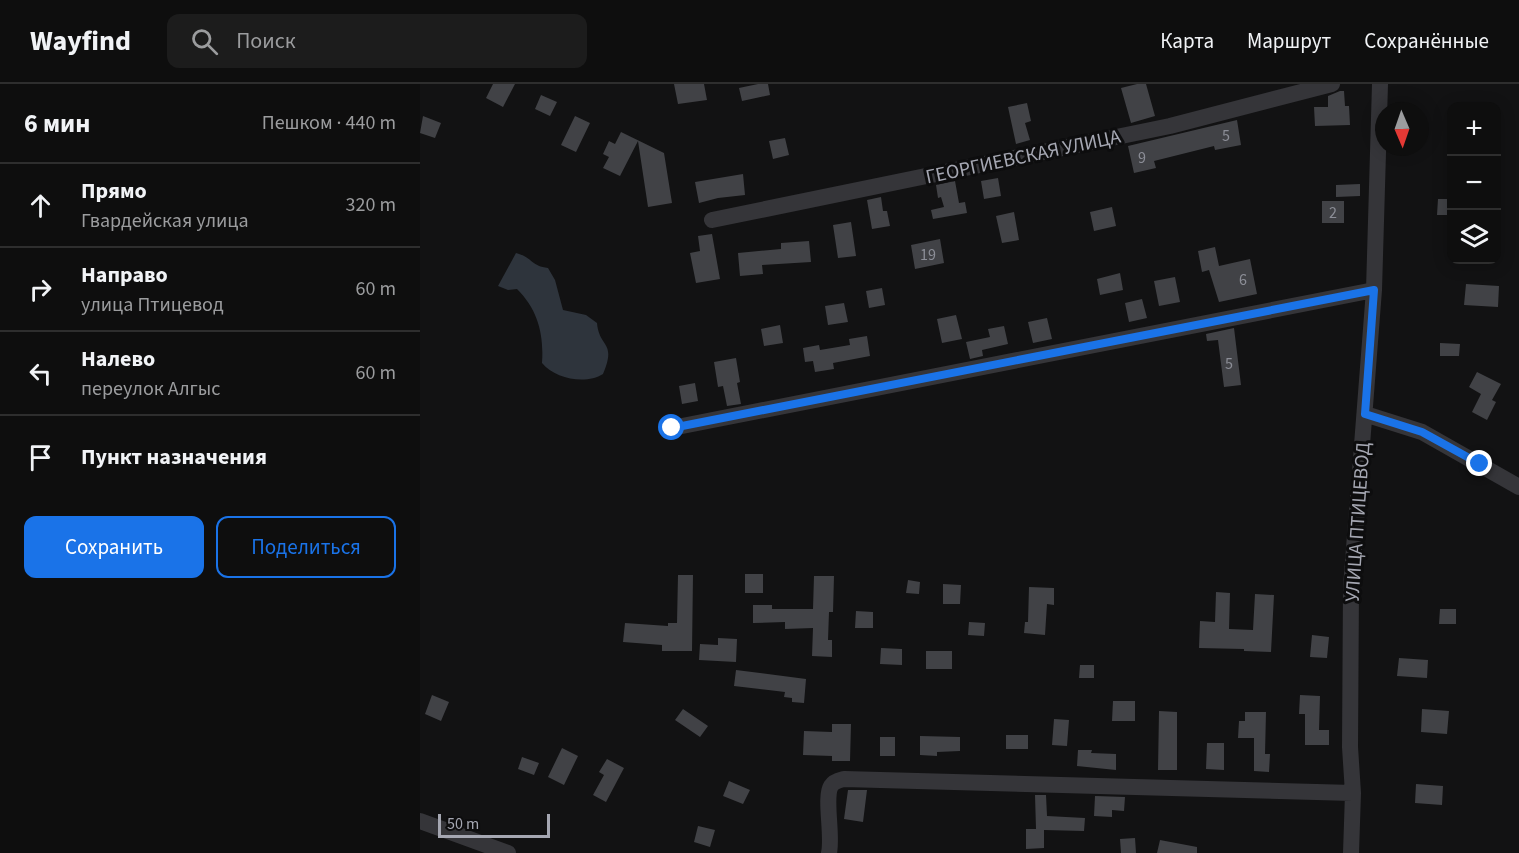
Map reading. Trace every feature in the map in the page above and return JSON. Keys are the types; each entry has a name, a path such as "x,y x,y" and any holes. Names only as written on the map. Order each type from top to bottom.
{"street":[{"name":"ГЕОРГИЕВСКАЯ УЛИЦА","path":"712,220 1170,126 1332,84"},
{"name":"УЛИЦА ПТИЦЕВОД","path":"1352,853 1351,587 1374,290 1380,84"},
{"path":"672,428 1374,290"},
{"path":"1365,414 1422,432 1519,487"},
{"path":"829,853 831,844 829,794 831,786 844,779 1353,793"},
{"path":"420,821 508,853"}],"shaded area":[{"path":"516,253 548,268 555,280 563,310 586,315 597,323 598,331 608,350 603,374 588,379 571,379 555,373 542,363 541,332 530,305 517,289 508,290 498,286"}],"building":[{"path":"493,84 515,84 503,107 486,98"},
{"path":"674,84 704,84 707,100 678,104"},
{"path":"768,84 770,95 742,101 739,88"},
{"path":"1146,84 1155,116 1131,123 1121,88"},
{"path":"1344,91 1345,106 1349,106 1350,125 1315,126 1314,107 1328,107 1328,96"},
{"path":"541,95 557,102 550,116 535,109"},
{"path":"1027,103 1031,121 1025,123 1030,140 1016,144 1008,107"},
{"path":"423,116 441,123 435,138 420,133"},
{"path":"575,116 590,123 576,152 561,145"},
{"path":"1237,120 1241,145 1215,150 1214,146 1154,161 1156,168 1134,173 1128,146"},
{"path":"621,132 664,153 672,203 648,207 638,141 620,176 603,168 609,157 603,154 609,141 615,144"},
{"path":"785,138 789,155 773,159 769,141"},
{"path":"743,174 745,195 699,203 695,182"},
{"path":"998,178 1001,196 984,199 981,181"},
{"path":"955,181 959,203 965,202 967,213 933,219 931,210 944,207 941,197 938,198 936,185"},
{"path":"1360,184 1360,196 1336,197 1336,185"},
{"path":"881,197 883,211 887,211 890,226 872,229 867,200"},
{"path":"1438,199 1447,199 1447,215 1437,215"},
{"path":"1322,201 1344,201 1344,223 1322,223"},
{"path":"1112,207 1116,226 1094,231 1090,212"},
{"path":"1014,212 1019,240 1002,243 996,216"},
{"path":"851,222 856,256 838,258 833,225"},
{"path":"712,234 720,279 696,283 690,253 700,251 698,236"},
{"path":"940,239 944,263 915,269 911,245"},
{"path":"809,241 811,262 762,265 763,274 740,276 738,253 781,249 781,243"},
{"path":"1215,247 1219,266 1250,259 1257,294 1219,302 1209,270 1202,272 1198,251"},
{"path":"1120,273 1123,290 1100,295 1097,279"},
{"path":"1175,277 1180,302 1159,306 1154,281"},
{"path":"1466,284 1499,286 1498,307 1464,305"},
{"path":"882,288 885,305 869,308 866,291"},
{"path":"1142,299 1147,318 1129,322 1125,303"},
{"path":"844,303 848,322 828,325 825,306"},
{"path":"956,315 962,339 942,343 937,319"},
{"path":"1047,318 1052,339 1033,343 1028,322"},
{"path":"780,325 783,343 764,346 761,329"},
{"path":"1004,326 1008,344 982,350 983,356 970,359 966,342 990,337 988,329"},
{"path":"1234,328 1241,385 1224,387 1218,340 1207,341 1206,334"},
{"path":"867,336 870,356 833,363 834,369 815,372 813,361 805,362 803,348 819,345 820,350 850,345 849,339"},
{"path":"1440,343 1460,344 1459,356 1440,356"},
{"path":"736,358 741,404 727,406 723,386 718,387 714,362"},
{"path":"1477,372 1501,384 1492,400 1496,402 1487,420 1472,412 1481,394 1469,387"},
{"path":"695,383 698,401 682,404 679,386"},
{"path":"745,574 763,574 763,593 745,593"},
{"path":"678,575 693,575 692,651 662,651 662,645 623,642 625,623 668,626 668,623 677,623"},
{"path":"814,576 834,576 833,612 829,612 828,640 832,640 832,657 812,656 813,628 785,629 785,622 753,623 753,605 772,605 772,609 813,609"},
{"path":"908,580 920,582 919,594 906,593"},
{"path":"943,584 961,585 960,604 943,604"},
{"path":"1029,587 1054,588 1054,605 1047,604 1045,635 1024,633 1025,622 1028,622"},
{"path":"1216,592 1230,593 1229,629 1253,630 1255,594 1274,595 1271,652 1199,648 1200,621 1215,622"},
{"path":"1440,609 1456,609 1456,624 1439,624"},
{"path":"856,611 873,612 873,628 855,628"},
{"path":"969,622 985,623 984,636 968,635"},
{"path":"1312,635 1329,637 1327,658 1310,657"},
{"path":"718,638 737,639 736,662 699,660 700,644 718,645"},
{"path":"881,648 902,649 902,665 880,664"},
{"path":"926,651 952,651 952,669 926,669"},
{"path":"1399,658 1428,660 1427,678 1397,676"},
{"path":"1080,665 1094,665 1094,678 1079,678"},
{"path":"736,670 806,679 804,703 792,702 792,698 784,697 785,692 734,686"},
{"path":"432,695 449,702 441,721 425,714"},
{"path":"1300,695 1320,696 1319,730 1329,730 1329,745 1305,745 1305,714 1299,714"},
{"path":"1113,701 1135,701 1135,721 1112,721"},
{"path":"683,709 708,726 700,737 675,720"},
{"path":"1422,709 1449,711 1447,734 1421,732"},
{"path":"1159,711 1177,712 1177,770 1158,770"},
{"path":"1245,712 1266,712 1265,754 1270,754 1269,772 1254,771 1254,738 1238,738 1239,721 1245,721"},
{"path":"1054,719 1069,720 1067,746 1052,745"},
{"path":"832,724 851,724 850,761 832,761 832,756 803,755 804,731 832,732"},
{"path":"1006,735 1028,735 1028,749 1006,749"},
{"path":"920,736 960,737 960,751 937,752 937,756 920,755"},
{"path":"880,737 895,737 895,756 880,756"},
{"path":"1207,743 1224,743 1224,770 1206,769"},
{"path":"562,748 578,756 564,785 548,777"},
{"path":"1078,750 1116,754 1116,770 1077,766"},
{"path":"522,757 539,763 534,775 518,769"},
{"path":"607,759 624,768 606,802 593,795 604,775 599,772"},
{"path":"729,781 750,790 743,804 723,796"},
{"path":"1416,784 1443,786 1442,805 1415,803"},
{"path":"848,790 867,790 863,822 844,819"},
{"path":"1035,795 1046,795 1047,816 1085,818 1084,831 1044,830 1044,848 1026,849 1026,829 1036,829"},
{"path":"1095,796 1125,797 1124,811 1112,810 1112,817 1094,816"},
{"path":"698,826 715,830 710,847 694,842"},
{"path":"1135,838 1136,853 1121,853 1120,839"},
{"path":"1160,840 1197,847 1197,853 1157,853"}],"route":[{"path":"672,428 1374,290 1365,414 1422,432 1480,464"}]}
